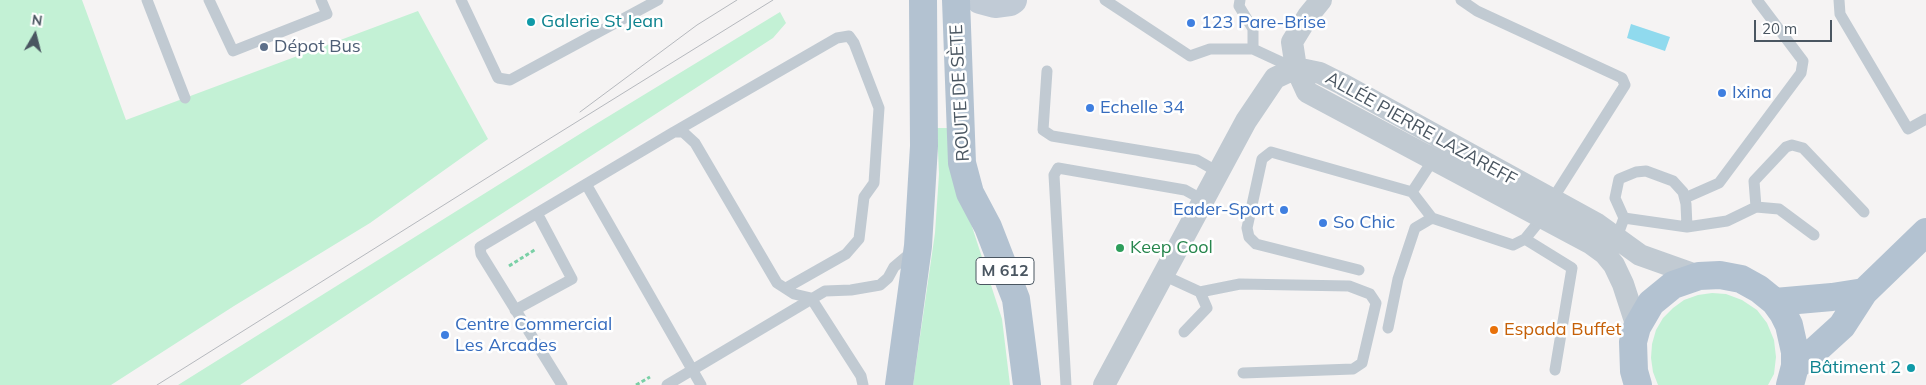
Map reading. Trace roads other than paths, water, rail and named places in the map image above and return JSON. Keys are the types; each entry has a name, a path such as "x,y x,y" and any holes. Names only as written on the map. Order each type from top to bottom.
{"main road":[{"name":"ROUTE DE SÈTE","path":"898,385 918,246 924,146 923,0"},
{"name":"ROUTE DE SÈTE","path":"956,0 962,163 970,192 988,227 1016,300 1027,385"},
{"path":"1792,375 1809,356 1842,326 1864,292 1926,232"},
{"path":"1632,381 1633,342 1637,327 1651,303 1673,285 1699,276 1720,275 1740,279 1759,289 1775,302 1789,325 1794,345 1792,375"},
{"path":"1775,302 1864,292"}],"street":[{"path":"980,0 995,4 1013,0"},
{"path":"1104,385 1246,121 1275,78 1296,68 1292,42 1308,16 1321,0"},
{"name":"ALLÉE PIERRE LAZAREFF","path":"1296,68 1307,92 1433,160 1547,209 1597,224 1620,228 1640,255 1699,276"},
{"name":"ALLÉE PIERRE LAZAREFF","path":"1296,68 1320,73 1547,209 1605,254 1614,265 1623,284 1637,327"}],"lane":[{"path":"147,0 185,98"},
{"path":"209,0 233,51 327,14 321,0"},
{"path":"461,0 498,78 510,80 658,0"},
{"path":"1105,0 1190,56 1210,49 1253,49 1296,68"},
{"path":"1240,0 1239,6 1253,29 1253,49"},
{"path":"1359,270 1256,244 1249,237 1247,228 1262,159 1271,152 1412,192 1432,218 1513,245 1525,239 1547,209 1625,85 1622,78 1477,11 1461,0"},
{"path":"1684,198 1720,182 1801,73 1803,61 1757,0"},
{"path":"1839,0 1840,14 1908,129 1926,119"},
{"path":"562,385 481,254 480,247 837,38 849,36 854,42 879,108 874,183 864,197 859,239 846,254 786,288"},
{"path":"1047,70 1043,130 1052,136 1196,160 1218,172"},
{"path":"674,132 683,132 696,143 777,283 794,294 811,298 861,376 863,385"},
{"path":"1756,207 1754,181 1786,146 1792,145 1803,148 1864,212"},
{"path":"1412,192 1433,160"},
{"path":"1066,385 1054,175 1058,168 1185,190 1203,200"},
{"path":"1687,227 1683,192 1673,181 1652,172 1636,172 1619,179 1615,192 1620,228 1663,225 1687,227 1727,221 1756,207 1779,209 1814,235"},
{"path":"586,184 701,385"},
{"path":"515,310 572,279 537,213"},
{"path":"1388,328 1398,278 1415,228 1432,218"},
{"path":"1525,239 1572,268 1555,370"},
{"path":"667,385 786,315 811,298 826,291 851,290 880,285 888,278 894,267 918,246"},
{"path":"1163,275 1200,292 1240,284 1349,286 1370,294 1376,303 1362,363 1353,369 1243,372"},
{"path":"1184,332 1207,308 1200,292"}],"water":[{"path":"1631,24 1670,37 1665,51 1627,38"}],"tram line":[{"path":"580,112 697,25 737,0"},
{"path":"157,385 773,0"}],"place":[{"name":"Galerie St Jean","path":"531,22"},
{"name":"123 Pare-Brise","path":"1191,23"},
{"name":"Dépot Bus","path":"264,47"},
{"name":"Ixina","path":"1722,93"},
{"name":"Echelle 34","path":"1090,108"},
{"name":"Eader-Sport","path":"1284,210"},
{"name":"So Chic","path":"1323,223"},
{"name":"Keep Cool","path":"1120,248"},
{"name":"Espada Buffet","path":"1494,330"},
{"name":"Centre Commercial Les Arcades","path":"445,335"},
{"name":"Bâtiment 2","path":"1911,368"}]}
